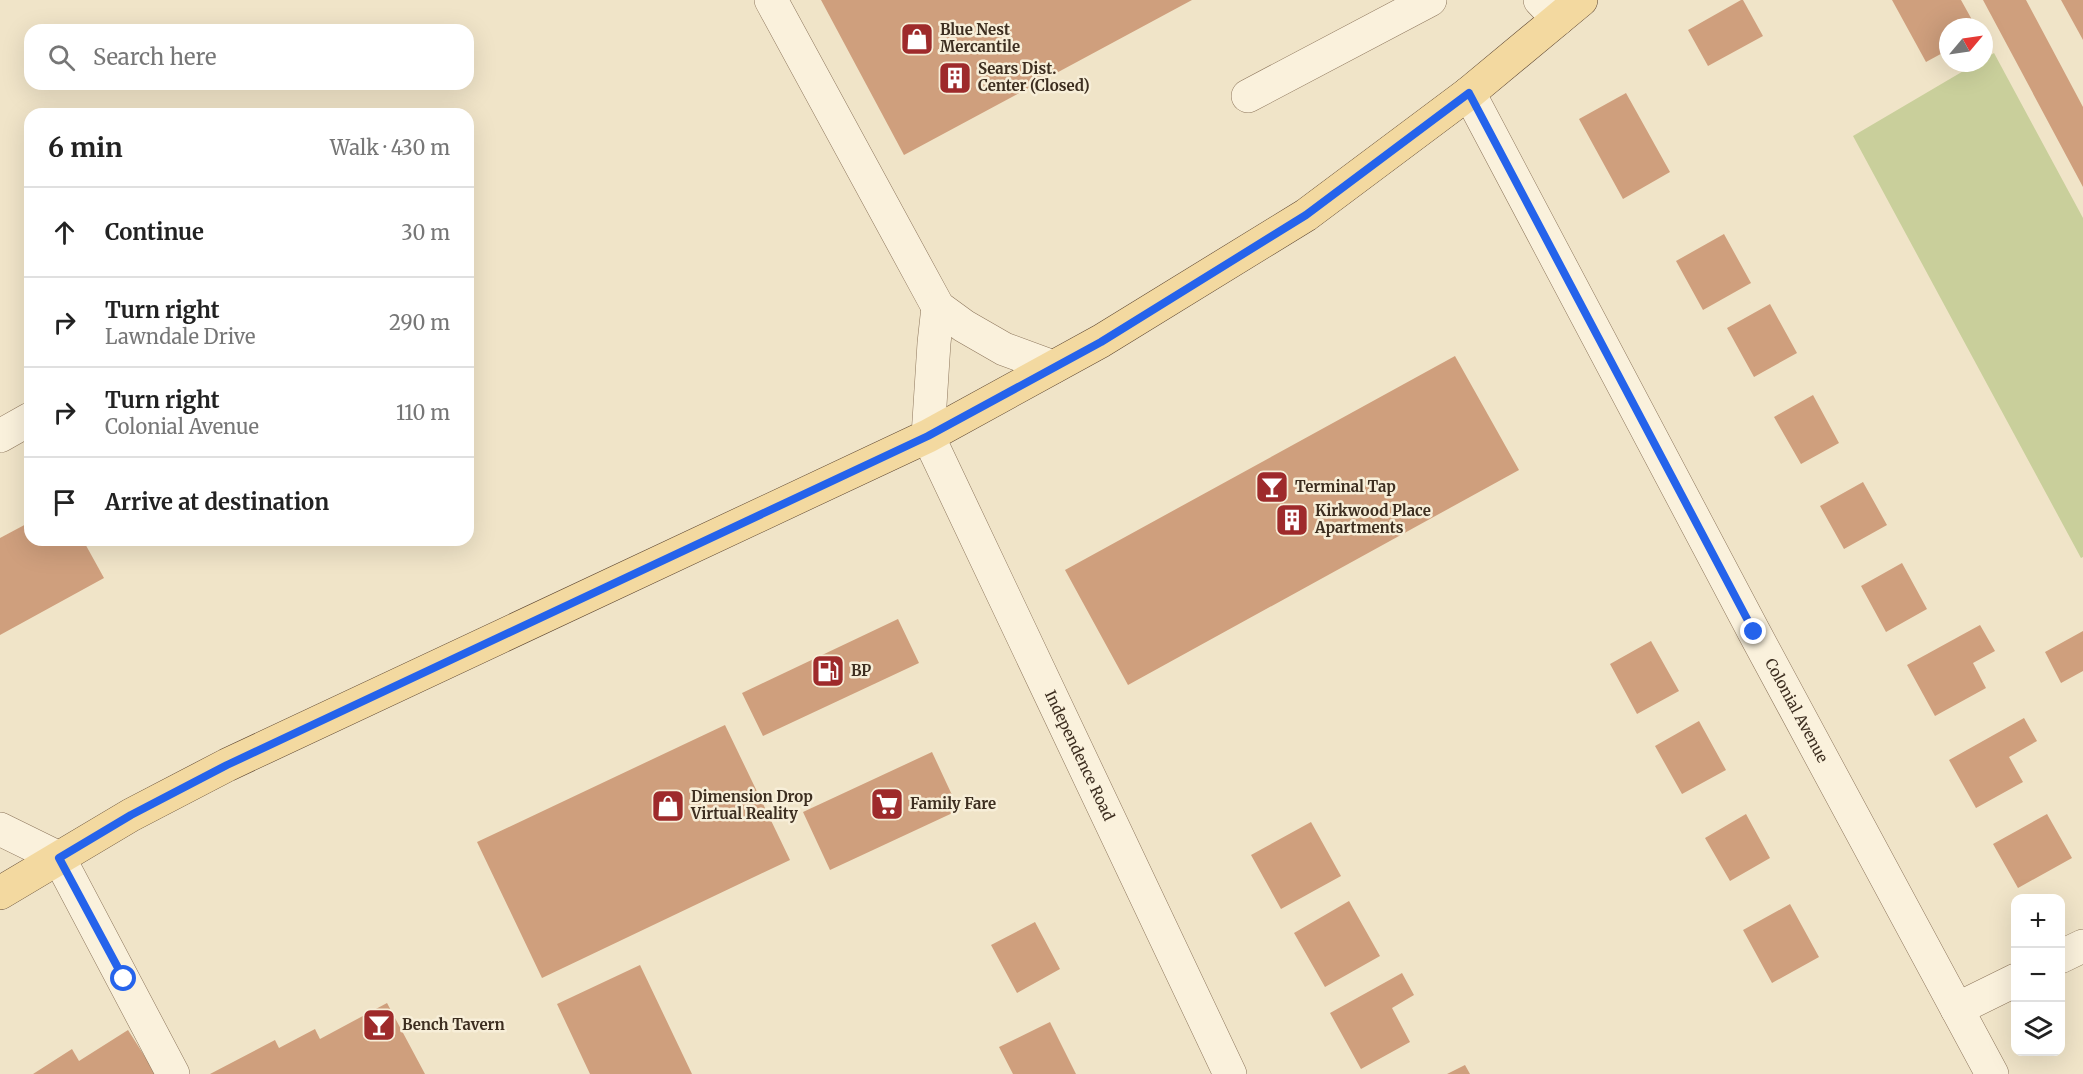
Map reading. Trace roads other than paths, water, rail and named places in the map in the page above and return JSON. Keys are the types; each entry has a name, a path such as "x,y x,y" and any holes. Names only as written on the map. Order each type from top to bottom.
{"main road":[{"path":"0,893 131,815 227,765 928,436 1101,342 1306,215 1469,93 1559,6"}],"street":[{"path":"771,0 938,307 963,326 1004,349 1053,367"},
{"path":"1248,96 1430,0"},
{"name":"Colonial Avenue","path":"1469,93 1754,632 1992,1074"},
{"path":"928,436 938,307"},
{"path":"0,436 24,422"},
{"name":"Independence Road","path":"928,436 1230,1074"},
{"path":"0,829 59,858 173,1074"},
{"path":"2065,955 2083,945"},
{"path":"1957,1009 2011,982"}],"place":[{"name":"Blue Nest Mercantile","path":"917,39"},
{"name":"Sears Dist. Center (Closed)","path":"955,78"},
{"name":"Terminal Tap","path":"1272,487"},
{"name":"Kirkwood Place Apartments","path":"1292,520"},
{"name":"BP","path":"828,671"},
{"name":"Family Fare","path":"887,804"},
{"name":"Dimension Drop Virtual Reality","path":"668,806"},
{"name":"Bench Tavern","path":"379,1025"}]}
